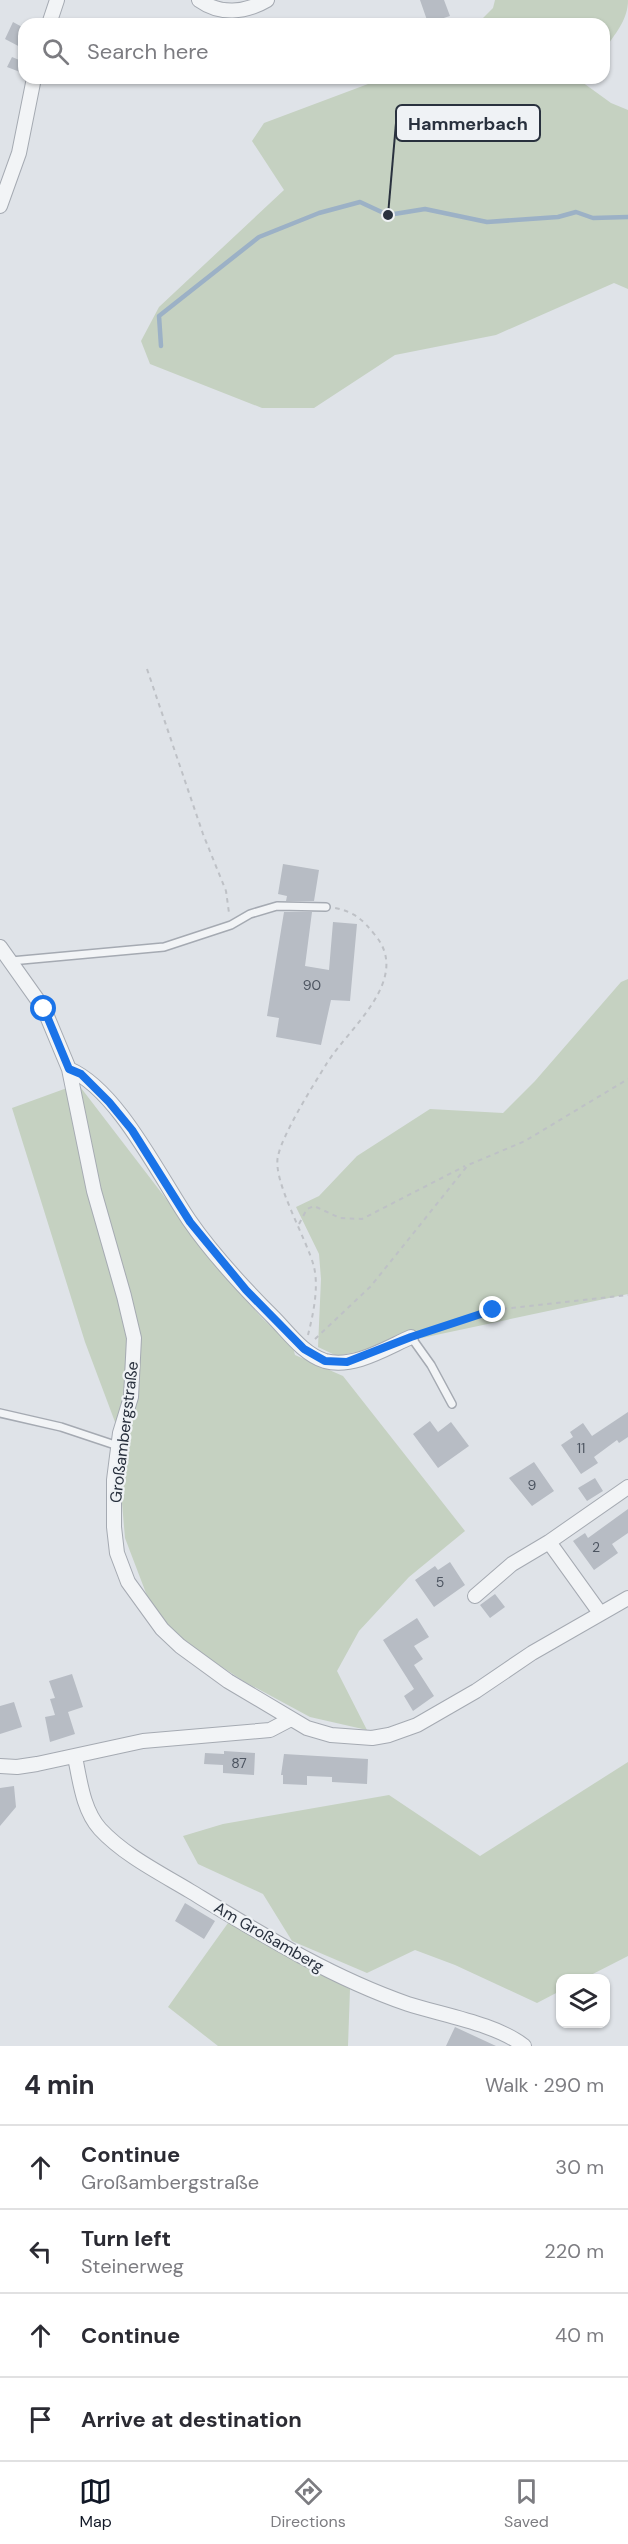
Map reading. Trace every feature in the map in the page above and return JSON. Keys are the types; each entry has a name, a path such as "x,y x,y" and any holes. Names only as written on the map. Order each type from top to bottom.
{"street":[{"path":"51,18 57,0"},
{"path":"199,0 212,8 236,11 248,9 267,0"},
{"path":"0,206 19,153 33,84"},
{"name":"Großambergstraße","path":"0,947 44,1009 69,1069 94,1191 134,1338 131,1397 120,1434 114,1480 114,1527 117,1553 128,1582 140,1603 162,1629 180,1646 228,1681 307,1728 331,1735 372,1738 389,1735 417,1725 447,1709 532,1653 628,1598"},
{"path":"69,1069 81,1074 109,1102 132,1130 190,1222 246,1290 304,1349 325,1361 347,1362 411,1337"},
{"path":"475,1596 512,1563 549,1542 628,1487"},
{"path":"549,1542 600,1613"},
{"path":"0,1766 17,1767 75,1757 143,1741 270,1730 286,1724 291,1719"},
{"name":"Am Großamberg","path":"75,1757 88,1809 100,1829 168,1878 263,1935 350,1982 410,2004 488,2028 524,2046"}],"lane":[{"path":"11,961 164,947 231,925 250,914 277,906 326,906"},
{"path":"411,1337 431,1365 452,1404"},
{"path":"0,1413 62,1426 119,1447"}],"path":[{"path":"147,669 203,834 226,891 231,925"},
{"path":"304,1349 315,1298 315,1271 282,1189 278,1172 278,1156 288,1133 328,1062 358,1026 375,1000 382,986 387,957 383,944 363,919 350,911 326,906"},
{"path":"298,1226 307,1209 314,1206 340,1218 362,1219 468,1165 525,1141 628,1079"},
{"path":"304,1349 371,1286 468,1165"},
{"path":"411,1337 493,1310 628,1295"}],"green space":[{"path":"495,0 628,0 626,14 610,41 610,18 483,18 493,8"},
{"path":"368,84 585,84 611,103 628,110 628,289 614,283 496,335 395,355 314,408 262,408 150,364 141,341 159,307 284,190 252,141 264,123"},
{"path":"628,979 628,1294 337,1356 318,1347 321,1279 319,1254 296,1207 319,1196 357,1156 430,1109 503,1113 535,1081 621,982"},
{"path":"78,1084 233,1286 293,1347 295,1355 343,1376 465,1531 409,1577 359,1631 337,1671 367,1730 310,1717 245,1682 199,1652 170,1628 149,1601 125,1538 122,1503 127,1454 85,1342 12,1108"},
{"path":"628,1762 628,1956 593,1974 556,1974 556,1993 537,2003 455,1965 415,1950 367,1973 292,1941 263,1894 198,1864 183,1836 223,1824 389,1795 480,1856"},
{"path":"228,1923 350,1989 348,2046 218,2046 168,2007"}],"building":[{"path":"420,0 444,0 450,16 426,18"},
{"path":"13,22 18,25 18,46 5,39"},
{"path":"12,57 18,60 18,71 7,67"},
{"path":"283,864 319,870 314,901 286,901 287,896 278,894"},
{"path":"284,912 312,912 305,966 329,970 333,922 357,924 350,1001 331,1000 321,1045 276,1037 279,1018 267,1016"},
{"path":"628,1412 628,1437 619,1443 617,1440 594,1457 598,1463 581,1474 561,1445 573,1437 570,1432 583,1423 592,1436"},
{"path":"430,1421 438,1432 451,1422 469,1446 438,1468 413,1434"},
{"path":"534,1462 554,1491 532,1506 509,1478"},
{"path":"595,1478 603,1491 587,1501 578,1488"},
{"path":"628,1509 628,1533 612,1544 618,1553 594,1570 573,1541 585,1533 588,1538"},
{"path":"450,1562 465,1585 434,1607 415,1580 435,1566 438,1570"},
{"path":"495,1594 505,1607 490,1618 480,1605"},
{"path":"417,1618 429,1637 414,1646 423,1659 414,1665 434,1696 413,1711 404,1696 414,1689 383,1640"},
{"path":"72,1674 83,1707 68,1712 75,1734 50,1742 45,1717 55,1715 50,1699 55,1698 49,1681"},
{"path":"14,1702 22,1727 0,1734 0,1706"},
{"path":"224,1751 255,1753 254,1775 223,1773 223,1765 204,1764 205,1753 224,1754"},
{"path":"284,1754 368,1759 367,1784 332,1782 332,1777 307,1776 307,1785 283,1784 283,1775 281,1775"},
{"path":"14,1786 16,1807 0,1826 0,1788"},
{"path":"185,1903 215,1921 204,1939 175,1921"},
{"path":"455,2027 496,2046 446,2046"}],"waterway":[{"path":"161,346 159,316 259,237 319,213 360,202 388,215 425,209 487,222 558,217 576,212 593,218 628,217"}],"place":[{"name":"Hammerbach","path":"388,215"}],"route":[{"path":"44,1009 69,1069 81,1074 109,1102 132,1130 190,1222 246,1290 304,1349 325,1361 347,1362 411,1337 493,1310"}]}
